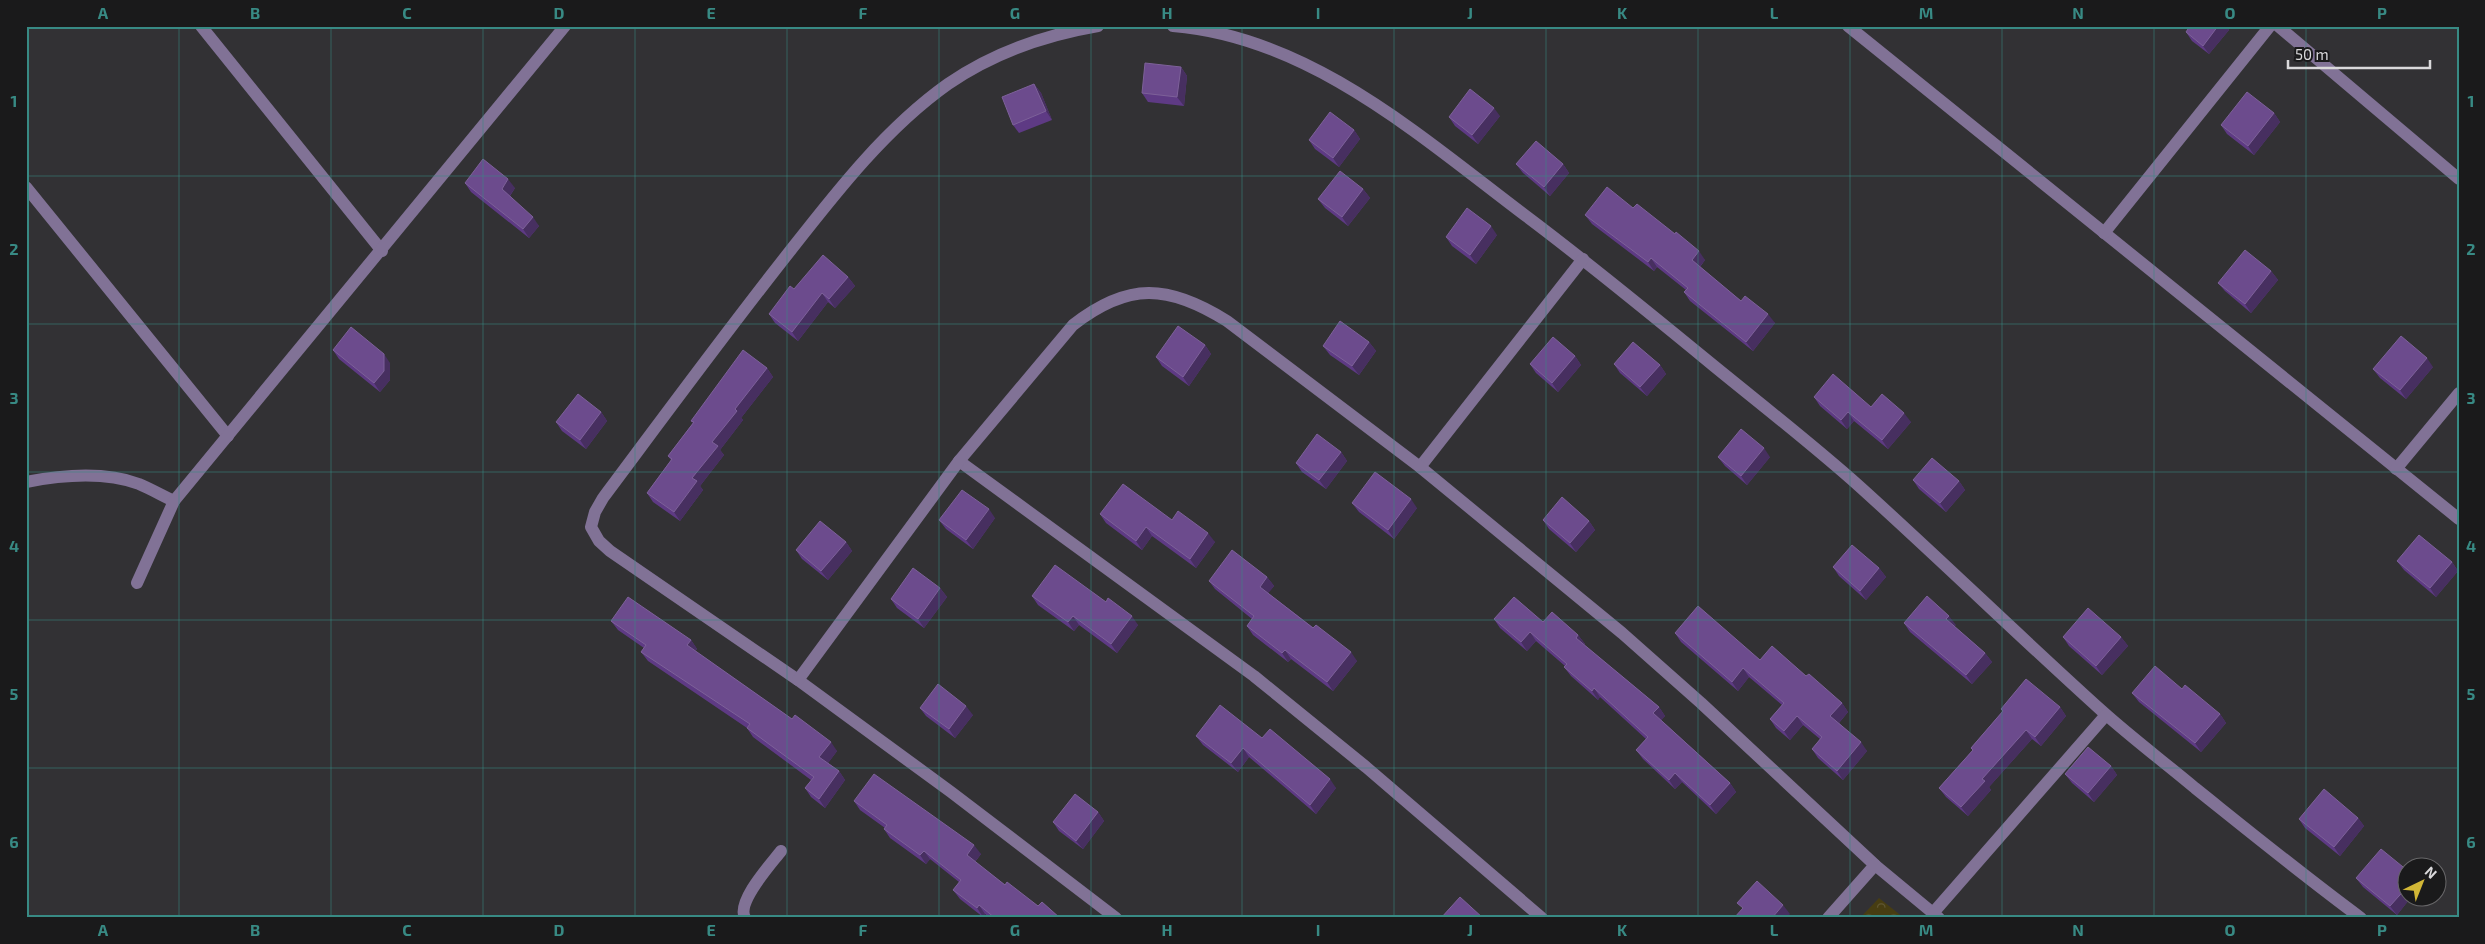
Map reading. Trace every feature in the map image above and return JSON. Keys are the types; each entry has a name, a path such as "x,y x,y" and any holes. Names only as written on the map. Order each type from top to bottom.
{"street":[{"path":"201,26 382,251"},
{"path":"137,583 174,501 382,251 565,26"},
{"path":"1098,26 1031,42 989,59 948,84 871,153 824,208 749,302 603,498 595,512 591,527 599,541 610,551 798,680 951,792 1116,918"},
{"path":"1173,26 1197,28 1238,38 1282,53 1334,79 1394,118 1583,259 1856,484 2106,715 2306,878 2361,918"},
{"path":"1848,26 2459,519"},
{"path":"2104,233 2270,26"},
{"path":"2278,26 2459,179"},
{"path":"26,187 228,436"},
{"path":"1420,467 1583,259"},
{"path":"798,680 959,461 1073,325 1094,308 1116,298 1135,293 1152,293 1188,300 1205,306 1227,320 1420,467 1622,633 1875,865 1936,915 2106,715"},
{"path":"2396,469 2459,393"},
{"path":"959,461 1262,682 1374,774 1542,918"},
{"path":"26,482 56,477 99,476 138,484 174,501"},
{"path":"745,918 743,914 744,903 781,851"},
{"path":"1828,918 1875,865"}],"green space":[{"path":"1879,898 1904,918 1860,918"}],"building":[{"path":"2190,26 2218,26 2203,46 2186,32"},
{"path":"1145,63 1181,67 1177,97 1142,93"},
{"path":"1034,84 1046,111 1013,125 1002,97"},
{"path":"1470,89 1494,108 1472,135 1449,117"},
{"path":"2247,92 2274,113 2248,146 2221,125"},
{"path":"1330,112 1354,130 1333,158 1309,140"},
{"path":"1536,141 1563,164 1544,187 1516,164"},
{"path":"483,159 508,179 502,189 533,217 523,229 465,183"},
{"path":"1340,171 1363,189 1342,217 1318,199"},
{"path":"1607,187 1633,208 1637,204 1675,234 1676,232 1699,251 1692,260 1741,301 1745,296 1768,314 1746,342 1684,292 1688,288 1651,258 1648,262 1585,215"},
{"path":"1467,208 1491,226 1470,255 1446,237"},
{"path":"2245,250 2271,271 2245,304 2218,283"},
{"path":"823,255 848,277 829,299 822,293 792,332 769,314 790,286 794,289"},
{"path":"1340,321 1369,342 1352,366 1323,346"},
{"path":"1178,326 1205,345 1183,377 1156,357"},
{"path":"351,327 384,354 384,371 374,383 333,350"},
{"path":"2401,336 2427,358 2400,390 2373,369"},
{"path":"1553,337 1575,356 1552,383 1530,364"},
{"path":"1633,342 1660,365 1640,387 1614,364"},
{"path":"743,350 767,368 735,409 737,411 712,442 718,446 692,478 697,481 674,512 647,493 672,459 668,456 694,422 691,421"},
{"path":"1833,374 1871,407 1882,394 1904,413 1882,440 1848,412 1841,420 1814,397"},
{"path":"578,394 601,412 580,440 556,422"},
{"path":"1741,429 1764,448 1741,476 1718,457"},
{"path":"1317,434 1341,452 1319,480 1296,463"},
{"path":"1932,458 1959,481 1940,503 1913,480"},
{"path":"1375,472 1411,499 1388,530 1352,503"},
{"path":"1123,484 1172,520 1178,511 1208,533 1190,559 1146,527 1136,541 1100,514"},
{"path":"962,490 989,509 966,540 939,520"},
{"path":"1562,497 1589,521 1570,543 1543,520"},
{"path":"820,521 846,542 821,571 796,550"},
{"path":"2419,535 2452,562 2430,588 2397,561"},
{"path":"1852,545 1879,568 1860,591 1833,567"},
{"path":"1232,550 1267,577 1260,587 1313,628 1316,625 1351,652 1327,682 1285,650 1282,653 1247,626 1254,616 1209,581"},
{"path":"1055,565 1106,602 1108,598 1132,616 1111,644 1073,616 1068,622 1032,596"},
{"path":"913,568 940,588 918,619 891,599"},
{"path":"1927,596 1949,616 1946,619 1985,653 1966,675 1904,623"},
{"path":"628,597 691,640 687,645 792,719 795,715 831,742 819,757 839,771 819,799 805,788 814,777 747,728 750,724 641,652 646,645 611,621"},
{"path":"1514,597 1543,622 1552,612 1578,635 1576,638 1659,707 1653,713 1730,783 1710,805 1675,773 1669,780 1636,750 1648,737 1594,688 1592,691 1564,667 1567,664 1530,632 1521,642 1494,619"},
{"path":"1698,606 1760,660 1772,646 1806,676 1809,674 1842,703 1830,716 1861,742 1837,771 1812,749 1822,737 1797,716 1784,731 1770,719 1784,703 1743,668 1732,682 1675,633"},
{"path":"2088,608 2121,637 2096,666 2063,637"},
{"path":"2155,666 2182,689 2185,685 2220,714 2195,743 2132,693"},
{"path":"2026,679 2060,707 2035,737 2026,730 1982,779 1985,781 1961,807 1939,788 1973,750 1971,748 2003,711 2001,709"},
{"path":"938,684 966,706 949,729 920,708"},
{"path":"1220,705 1262,738 1270,729 1330,779 1310,805 1243,748 1231,763 1196,736"},
{"path":"2088,747 2111,766 2088,793 2065,774"},
{"path":"874,774 974,845 967,855 1005,885 1007,882 1038,906 1042,902 1060,918 995,918 979,905 977,908 953,890 961,880 924,851 920,855 884,829 887,825 854,801"},
{"path":"2324,789 2358,818 2334,847 2299,819"},
{"path":"1075,794 1098,812 1076,841 1053,822"},
{"path":"2381,849 2398,863 2398,897 2390,906 2356,878"},
{"path":"1757,881 1783,905 1772,918 1734,918 1743,908 1737,903"},
{"path":"1460,897 1483,918 1441,918"}]}
